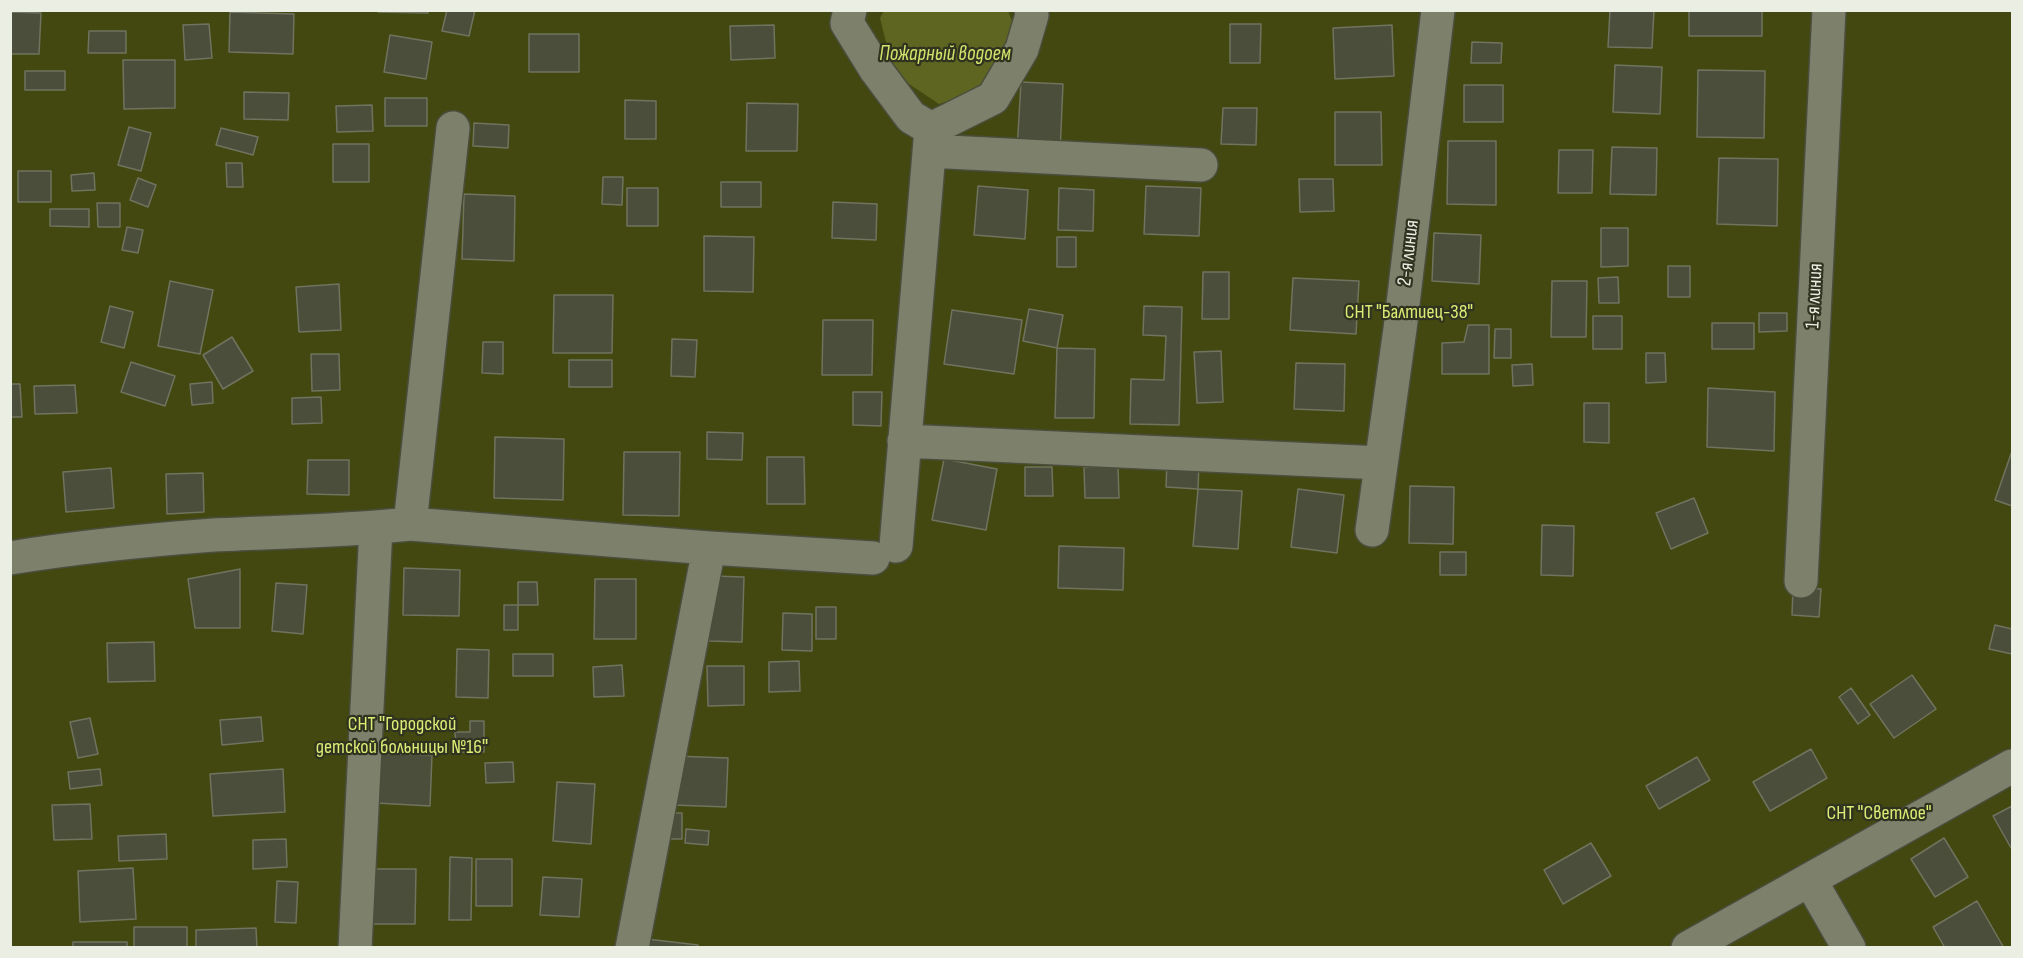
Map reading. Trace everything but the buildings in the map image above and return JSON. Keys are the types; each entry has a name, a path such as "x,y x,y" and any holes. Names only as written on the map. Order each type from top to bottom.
{"street":[{"path":"10,558 85,546 410,524 709,548 884,552 904,441 930,140 876,70 847,23 850,10"},
{"path":"930,140 993,98 1022,49 1032,10"},
{"name":"2-я линия","path":"1372,530 1400,329 1438,10"},
{"name":"1-я линия","path":"1801,581 1829,10"},
{"path":"410,524 453,128"},
{"path":"930,140 1201,165"},
{"path":"904,441 1381,463"},
{"path":"355,948 376,527"},
{"path":"632,948 709,548"},
{"path":"1688,948 2013,766"},
{"path":"1810,880 1849,948"}],"green space":[{"path":"10,11 2012,11 2012,947 11,947"}],"water":[{"name":"Пожарный водоем","path":"884,11 1008,11 1014,26 989,87 939,104 894,74 880,18"}],"park label":[{"name":"СНТ \"Балтиец-38\"","path":"1409,313"},
{"name":"СНТ ''Городской детской больницы №16''","path":"402,736"},
{"name":"СНТ \"Светлое\"","path":"1879,814"}]}
